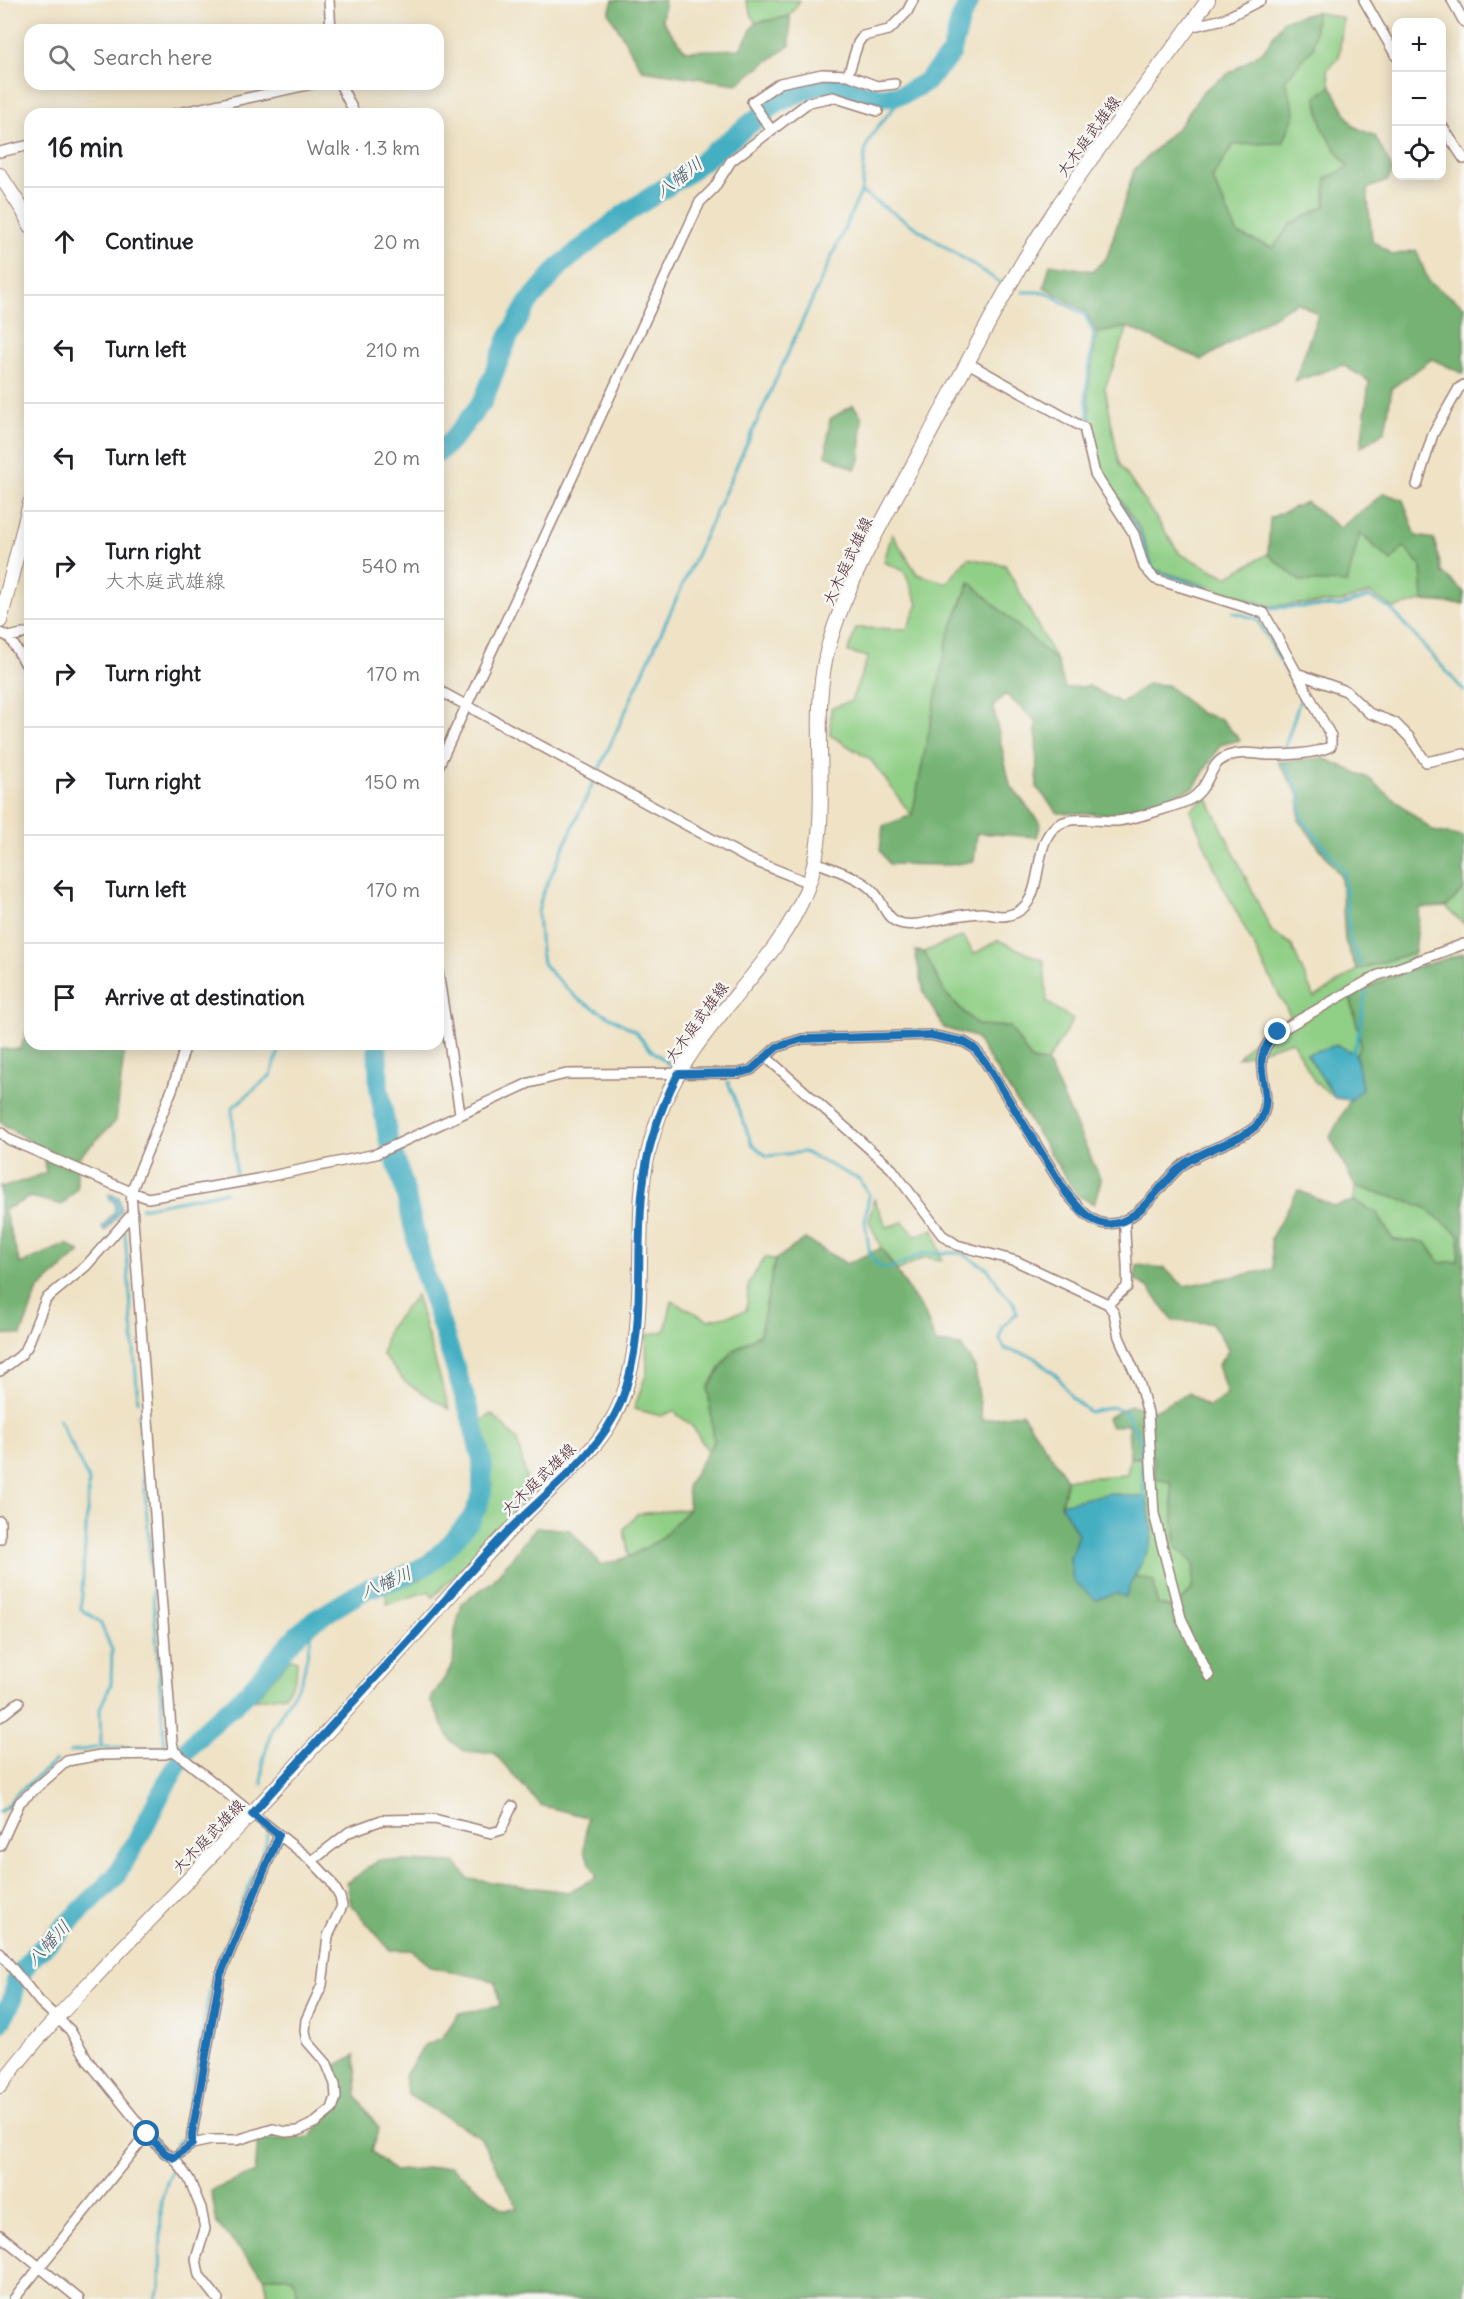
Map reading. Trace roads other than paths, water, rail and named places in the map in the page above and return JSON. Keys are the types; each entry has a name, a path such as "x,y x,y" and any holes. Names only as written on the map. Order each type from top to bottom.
{"main road":[{"name":"大木庭武雄線","path":"0,2086 57,2017 252,1814 508,1532 589,1452 610,1424 621,1401 628,1378 635,1338 642,1187 649,1147 664,1101 678,1074 711,1024 794,922 816,862 820,826 819,710 827,648 846,598 877,531 1052,214 1208,0"},
{"path":"0,175 24,212"},
{"path":"0,621 24,527"}],"street":[{"path":"329,0 331,24"},
{"path":"848,75 858,43 863,36 889,30 907,12 913,0"},
{"path":"1189,27 1224,19 1261,0"},
{"path":"1364,0 1392,49"},
{"path":"1452,0 1464,22"},
{"path":"772,131 752,102 780,83 822,74 848,75 877,86 895,84"},
{"path":"202,108 284,90"},
{"path":"343,90 352,108"},
{"path":"444,754 700,202 714,188 731,161 809,102 833,97 878,111"},
{"path":"1446,132 1464,159"},
{"path":"0,152 24,146"},
{"path":"816,862 862,882 874,891 887,914 896,921 909,925 967,914 1010,915 1024,908 1033,893 1045,840 1054,828 1061,824 1068,821 1119,821 1187,801 1203,790 1216,764 1226,756 1241,752 1271,755 1313,751 1331,746 1331,736 1264,613 1155,579 1144,567 1134,534 1095,474 1084,428 968,363"},
{"path":"1417,485 1433,434 1458,388 1464,385"},
{"path":"24,633 5,635 24,662"},
{"path":"1299,674 1346,691 1369,713 1395,723 1409,737 1426,762 1464,754"},
{"path":"444,693 747,858 809,883"},
{"path":"0,1132 10,1140 148,1198 257,1179 376,1154 460,1113 546,1077 566,1074 739,1073 751,1070 777,1047 802,1039 930,1035 964,1042 974,1048 984,1060 1067,1194 1084,1213 1107,1224 1125,1221 1137,1213 1186,1162 1259,1124 1266,1108 1261,1056 1267,1042 1278,1032 1376,976 1464,944"},
{"path":"444,1010 460,1113"},
{"path":"174,2158 192,2144 211,2140 237,2140 273,2129 286,2132 298,2131 316,2122 332,2109 336,2097 335,2084 327,2064 307,2041 305,2031 306,2020 322,1985 328,1936 342,1906 330,1880 312,1861 174,1751 130,1192 173,1087 184,1050"},
{"path":"766,1057 892,1169 942,1234 957,1245 1016,1262 1108,1304 1114,1313 1119,1337 1139,1382 1148,1413 1154,1514 1181,1618 1209,1676"},
{"path":"0,1371 20,1356 27,1347 46,1299 86,1266 132,1214"},
{"path":"1108,1304 1127,1287 1125,1221"},
{"path":"0,1521 0,1539"},
{"path":"0,1717 19,1702"},
{"path":"0,1846 20,1802 67,1761 100,1755 165,1754 174,1751"},
{"path":"312,1861 350,1832 382,1820 434,1818 491,1833 501,1830 512,1806"},
{"path":"192,2144 220,1976 279,1835"},
{"path":"0,1953 22,1982 70,2030 89,2062 147,2134 165,2153 174,2158 189,2179 201,2208 205,2229 196,2259 199,2274 218,2299"},
{"path":"14,2299 147,2134"},
{"path":"0,2235 80,2299"}],"water":[{"path":"1337,1045 1356,1054 1362,1089 1350,1100 1335,1098 1307,1054"},
{"path":"109,1194 119,1197 121,1211 105,1231 102,1227 115,1211 114,1202 110,1199"},
{"path":"1110,1493 1147,1498 1152,1536 1149,1548 1126,1597 1115,1593 1096,1600 1073,1580 1070,1560 1078,1534 1061,1504"}],"waterway":[{"name":"八幡川","path":"444,447 483,401 508,338 528,303 561,265 623,215 686,174 778,102 816,86 838,86 881,98 904,94 926,82 951,54 961,18 970,0"},
{"path":"669,1064 649,1048 635,1031 578,999 543,963 538,913 542,895 861,192 867,145 904,94"},
{"path":"861,192 1001,283"},
{"path":"1023,292 1045,292 1085,315 1094,333 1086,393 1091,441"},
{"path":"1110,489 1138,531 1154,571 1208,589"},
{"path":"1220,593 1266,608 1340,606 1369,597 1391,609 1464,691"},
{"path":"1233,612 1257,619 1301,697 1285,747"},
{"path":"1284,763 1300,793 1302,819 1344,872 1350,941 1361,965"},
{"path":"1351,1055 1357,1042 1366,991"},
{"path":"236,1175 232,1108 271,1075 279,1050"},
{"name":"八幡川","path":"0,2023 12,2001 16,1981 29,1961 115,1877 184,1753 206,1729 249,1691 297,1635 315,1620 366,1589 400,1578 429,1564 472,1518 482,1494 482,1461 471,1417 423,1268 403,1183 388,1138 379,1088 377,1050"},
{"path":"728,1082 752,1144 767,1156 804,1152 860,1180 869,1195 865,1221 870,1255 880,1267 891,1268 924,1253 961,1253 988,1269 1003,1292 1014,1303 1017,1313 1002,1327 1000,1340 1005,1349 1032,1356 1058,1377 1072,1398 1089,1412 1113,1407 1126,1413 1141,1441 1144,1500"},
{"path":"141,1208 225,1192"},
{"path":"125,1232 138,1401"},
{"path":"70,1752 101,1747 165,1748 139,1414"},
{"path":"59,1419 89,1481 81,1609 100,1622 112,1650 111,1684 100,1708 101,1746"},
{"path":"262,1784 263,1760 272,1729 302,1679 315,1620"},
{"path":"0,1812 8,1806 14,1796 56,1761"},
{"path":"175,2145 183,2138 213,1974 266,1844 267,1834"},
{"path":"155,2299 160,2288 161,2201 171,2171"}]}
